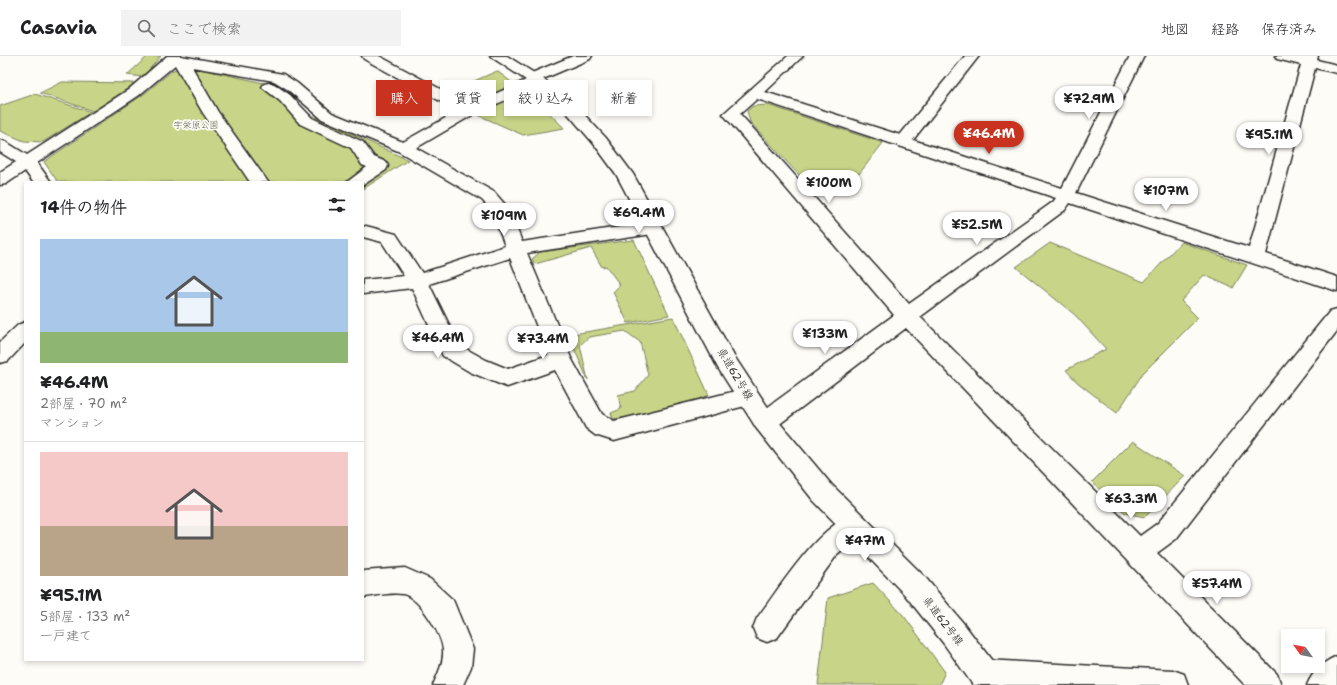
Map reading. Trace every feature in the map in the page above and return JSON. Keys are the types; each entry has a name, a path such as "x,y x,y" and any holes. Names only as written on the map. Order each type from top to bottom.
{"street":[{"path":"369,56 440,95"},
{"name":"県道62号線","path":"497,56 535,80"},
{"path":"535,80 585,56"},
{"path":"796,56 731,114 907,316 1266,685"},
{"path":"903,142 972,56"},
{"path":"765,422 907,316 1059,206 1066,196 1137,56"},
{"path":"1282,56 1310,59 1337,69"},
{"path":"1256,256 1310,59"},
{"path":"179,62 211,113 258,181"},
{"path":"179,62 267,86 285,98 306,121 357,145 368,161 380,166 358,181"},
{"path":"0,180 179,62 278,77 292,86 327,116 404,148 488,196 500,208 560,359 594,421 603,428 614,431 748,397"},
{"path":"754,93 1066,196 1256,256 1337,284"},
{"path":"404,148 460,116"},
{"name":"県道62号線","path":"578,116 600,141 624,174 726,362 765,422 793,458 855,525 915,586 987,680"},
{"path":"0,145 27,162 41,181"},
{"path":"364,287 418,281 516,249 652,228"},
{"path":"366,232 389,238 418,281 451,350 478,366 507,378 560,359"},
{"path":"1138,552 1167,531 1337,316"},
{"path":"0,355 24,331"},
{"path":"767,628 827,547 855,525"},
{"path":"364,584 405,581 420,588 443,610 458,649 456,666 448,685"},
{"path":"1322,685 1337,671"},
{"path":"987,680 1010,674 1173,685"}],"green space":[{"path":"148,56 161,56 143,77 127,75"},
{"name":"宇栄原公園","path":"187,66 273,85 309,114 408,160 364,188 364,181 57,181 44,162 144,94 173,70"},
{"path":"497,71 509,80 504,80 504,90 496,93 496,80 476,80"},
{"path":"62,82 136,83 93,111 40,93"},
{"path":"35,94 91,112 43,142 24,141 0,131 0,106"},
{"path":"504,100 504,116 552,116 564,128 523,135 480,116 496,116 496,104"},
{"path":"768,105 883,143 859,174 810,187 750,122 747,111 753,106"},
{"path":"634,240 669,315 628,323 613,292 620,285 606,266 602,267 591,248 535,264 532,259 540,252"},
{"path":"1181,242 1247,265 1233,288 1204,275 1181,301 1198,318 1143,373 1117,413 1077,382 1066,370 1106,349 1075,315 1016,267 1050,243 1144,282"},
{"path":"673,317 709,395 662,411 613,419 611,413 621,409 618,395 635,391 648,375 640,342 625,331 589,337 580,345 588,380 568,335"},
{"path":"1133,441 1185,476 1145,517 1125,513 1092,482"},
{"path":"873,583 904,616 945,672 939,685 818,685 828,598"}]}
